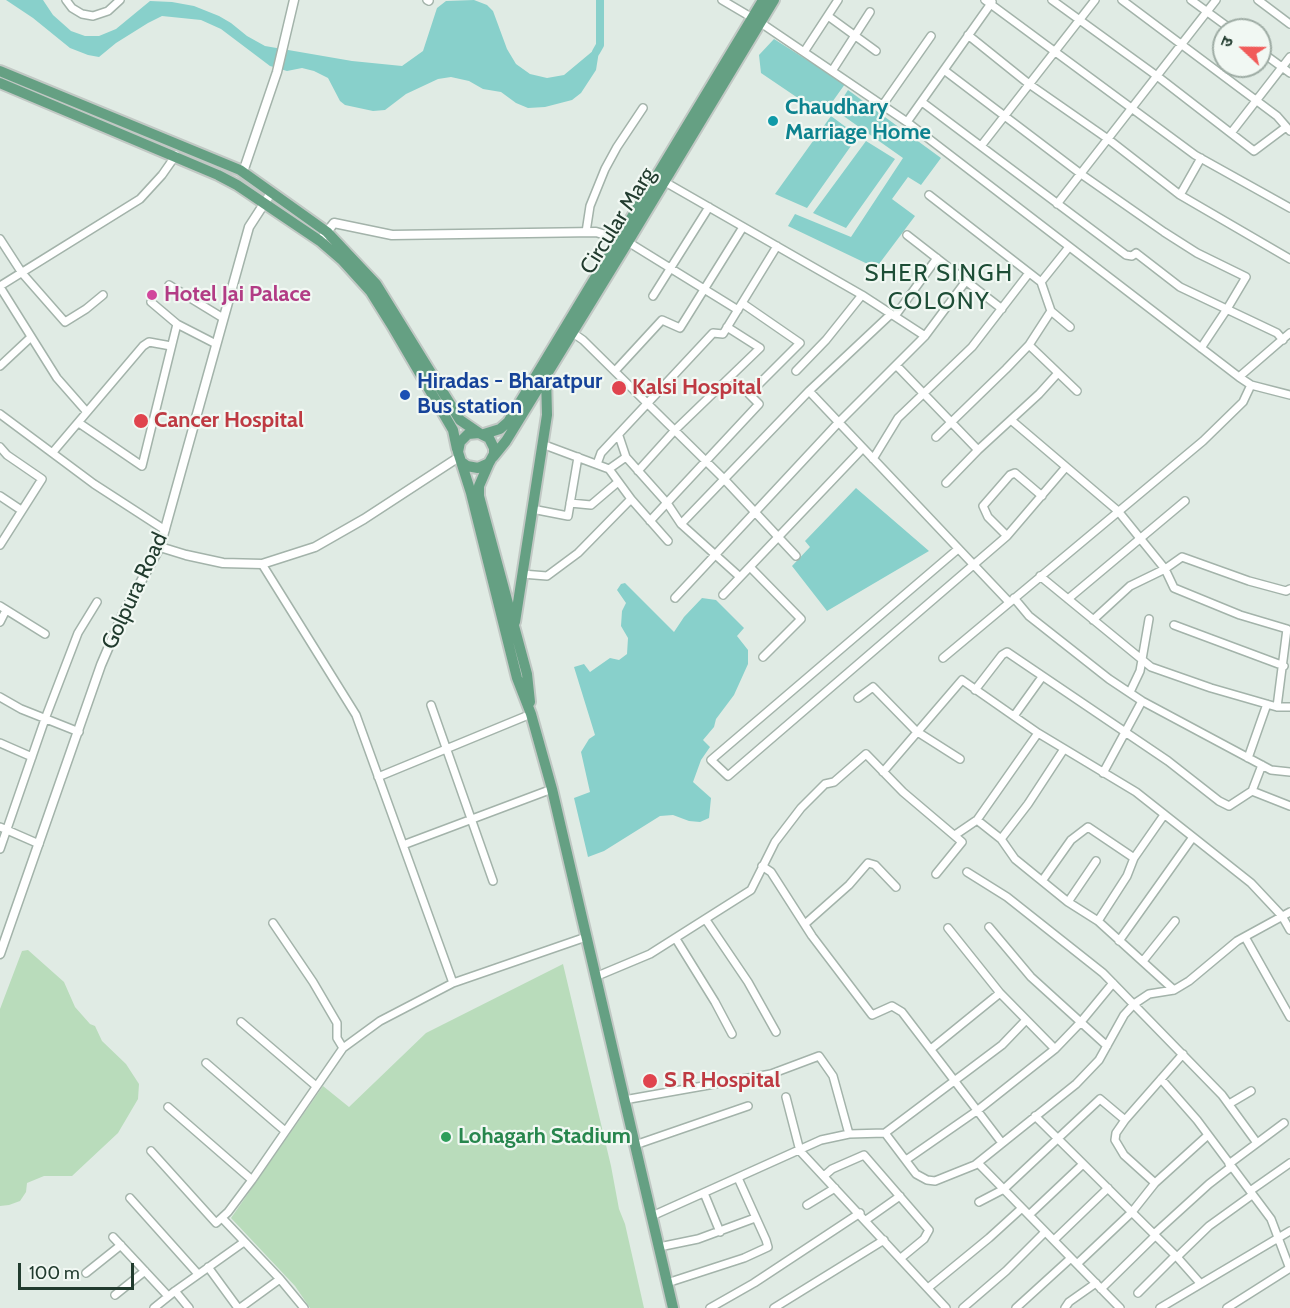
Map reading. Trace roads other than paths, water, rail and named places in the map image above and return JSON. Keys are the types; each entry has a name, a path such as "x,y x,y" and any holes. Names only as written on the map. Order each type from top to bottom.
{"main road":[{"name":"Circular Marg","path":"624,240 665,182 756,20 763,0"},
{"name":"Circular Marg","path":"481,434 495,432 508,422 569,330 756,20 774,0"},
{"path":"0,71 242,171 327,232 376,284 460,420 489,438 494,448 490,461 478,468 472,468 460,457 460,442 464,437 481,434"},
{"path":"0,83 233,183 320,241 342,260 376,300 453,430 517,678 531,714 552,789 673,1308"},
{"path":"233,183 229,177 230,173 235,169 242,171"},
{"path":"249,193 253,194 258,191 259,187 256,182"},
{"name":"Circular Marg","path":"531,714 527,674 479,486 490,461 506,441 546,376 569,330"},
{"path":"514,626 547,415 546,376"}],"street":[{"path":"66,0 72,8 82,14 93,16 108,11 120,0"},
{"path":"242,171 277,72 294,0"},
{"path":"722,0 756,20 907,122 1239,377 1251,385 1290,395"},
{"path":"804,52 838,0"},
{"path":"1052,0 1157,76 1254,151 1288,129 1277,116 1257,100 1122,0"},
{"path":"981,146 1095,0"},
{"path":"1191,0 1215,18"},
{"path":"1057,204 1216,0"},
{"path":"907,122 990,1 1201,158 1290,208"},
{"path":"1262,1 1290,24"},
{"path":"832,71 870,12"},
{"path":"828,16 876,51"},
{"path":"968,35 1029,84 1108,139 1180,195 1290,259"},
{"path":"882,105 931,36"},
{"path":"1231,133 1290,57"},
{"path":"1272,60 1290,73"},
{"path":"944,70 1081,174 1189,248 1246,277 1201,348"},
{"path":"922,102 1126,255 1132,256 1136,253 1180,287 1277,333 1282,340"},
{"path":"586,232 590,207 605,169 643,108"},
{"path":"86,411 57,378 0,287 140,200 162,175 182,146"},
{"path":"1180,195 1201,158"},
{"path":"665,182 862,295 925,336"},
{"name":"Golpura Road","path":"0,954 2,942 39,844 101,665 122,616 160,547 249,227 270,193"},
{"path":"929,195 1041,282 1051,311 1070,327"},
{"path":"653,296 709,207"},
{"path":"320,241 334,223 393,235 596,232 624,240 738,310"},
{"path":"615,371 662,320 680,328 706,290 743,227"},
{"path":"907,235 1002,309"},
{"path":"1,241 22,273 64,322 86,309 103,294"},
{"path":"597,464 601,453 713,333 723,334 777,246"},
{"path":"1041,282 1069,248"},
{"path":"681,524 809,392 893,315 937,258"},
{"path":"873,459 898,418 972,347 1029,273"},
{"path":"675,598 838,423 925,336 966,281"},
{"path":"169,285 223,318"},
{"path":"796,371 826,340 862,295"},
{"path":"151,302 177,324 216,344"},
{"path":"650,521 759,404 749,394 800,343 742,303"},
{"path":"936,437 1029,345 1051,311"},
{"path":"79,423 142,466 177,324"},
{"path":"638,471 675,430 760,348 727,327"},
{"path":"569,330 583,340 675,430 796,555"},
{"path":"1239,377 1290,333"},
{"path":"0,366 30,338"},
{"path":"53,452 143,346 149,342 171,346"},
{"path":"1029,345 1077,391"},
{"path":"897,366 978,450"},
{"path":"946,483 1058,373"},
{"path":"943,658 1203,441 1244,402 1251,385"},
{"path":"809,392 974,566 1029,616 1109,679 1142,701 1271,770 1290,772"},
{"path":"0,414 94,484 165,530"},
{"path":"1011,420 1118,512 1165,569 1174,588 1240,615 1287,630 1288,644 1277,707"},
{"path":"619,436 626,458 668,503 681,524 740,577"},
{"path":"542,444 609,469 631,499 668,541"},
{"path":"0,447 7,455 42,478 0,545"},
{"path":"723,595 863,448"},
{"path":"160,547 223,563 262,564 315,546 364,519 460,457"},
{"path":"532,509 568,516 579,457"},
{"path":"609,469 626,458"},
{"path":"958,549 711,760 728,776 1007,536 1066,467"},
{"path":"1007,536 988,517 983,506 1010,475 1015,473 1042,496"},
{"path":"570,503 591,505 618,482"},
{"path":"0,496 21,510"},
{"path":"522,574 547,576 578,553 631,499"},
{"path":"1068,599 1185,501"},
{"path":"1093,620 1130,586 1184,557 1249,581 1286,591 1290,589"},
{"path":"262,564 356,715 453,983"},
{"path":"750,567 801,619 763,657"},
{"path":"1040,576 1150,667 1277,707 1290,707"},
{"path":"0,849 3,829 81,624 97,602"},
{"path":"0,622 3,608 45,634"},
{"path":"1130,692 1143,660 1149,619"},
{"path":"1174,625 1284,666"},
{"path":"975,690 1002,655 1007,652 1125,731 1229,806 1251,790 1262,765"},
{"path":"1014,716 1042,677"},
{"path":"883,771 962,680 1038,733 1136,792 1251,883 1282,916 1290,930"},
{"path":"858,698 873,687 916,731 960,759"},
{"path":"0,697 21,709 79,732"},
{"path":"1103,773 1142,701"},
{"path":"1248,758 1267,704"},
{"path":"431,705 494,881"},
{"path":"378,777 531,714"},
{"path":"955,835 977,820 1038,733"},
{"path":"0,743 32,757"},
{"path":"1000,839 1028,804 1064,749"},
{"path":"595,977 650,954 751,890 762,866 787,824 825,784 834,782 866,753 926,812 962,842 936,874"},
{"path":"403,845 552,789"},
{"path":"1251,790 1290,806"},
{"path":"1098,921 1127,876 1134,858 1164,815"},
{"path":"977,820 1000,839 1015,859 1068,902 1098,921 1174,990"},
{"path":"1042,881 1071,840 1088,827 1134,858"},
{"path":"3,829 39,844"},
{"path":"1119,941 1193,837"},
{"path":"1068,902 1096,861"},
{"path":"805,924 849,885 868,863 875,865 896,887"},
{"path":"762,866 771,872 812,936 872,1015 892,1006 902,1012 1002,1143"},
{"path":"967,872 1007,897 1113,983 1229,1104 1257,1143"},
{"path":"885,1133 916,1174 927,1180 935,1181 978,1163 1076,1084 1099,1060 1124,1015 1134,1004 1149,994 1174,990 1189,981 1237,941 1290,912"},
{"path":"706,920 748,982 776,1032"},
{"path":"1143,961 1175,921"},
{"path":"273,923 313,982 337,1023 337,1038 343,1048"},
{"path":"989,927 1031,977 1107,1046"},
{"path":"948,928 1000,993 1055,1049"},
{"path":"151,1151 216,1223 252,1180 343,1048 380,1021 453,983 586,937"},
{"path":"1245,937 1290,1017"},
{"path":"676,939 732,1034"},
{"path":"906,1160 978,1110 1055,1049 1113,983"},
{"path":"931,1049 1000,993"},
{"path":"652,1216 821,1140 849,1134 885,1133 1002,1045 1026,1020"},
{"path":"241,1022 316,1086"},
{"path":"1155,1183 1124,1155 1115,1140 1116,1133 1183,1054"},
{"path":"624,1100 771,1074 819,1056 833,1076 849,1134"},
{"path":"206,1063 285,1131"},
{"path":"1161,1079 1197,1119 1271,1219 1290,1268 1227,1308"},
{"path":"1229,1104 1251,1091"},
{"path":"786,1097 800,1151 946,1308"},
{"path":"979,1202 1004,1189 1100,1099 1125,1120"},
{"path":"635,1144 748,1106"},
{"path":"168,1107 252,1180"},
{"path":"1035,1116 1200,1282"},
{"path":"1065,1308 1069,1302 1098,1286 1230,1165 1284,1123"},
{"path":"1077,1264 1132,1212 1155,1183 1208,1135"},
{"path":"824,1176 832,1169 864,1155 929,1230 924,1239 900,1258"},
{"path":"978,1163 1120,1308"},
{"path":"1138,1293 1209,1226 1290,1163"},
{"path":"1029,1215 1083,1164"},
{"path":"667,1283 744,1258 768,1247 738,1178"},
{"path":"807,1205 835,1188"},
{"path":"1054,1240 1108,1188"},
{"path":"704,1193 720,1232"},
{"path":"866,1220 900,1196"},
{"path":"130,1198 198,1274"},
{"path":"928,1288 1022,1208"},
{"path":"710,1308 860,1213"},
{"path":"222,1218 304,1308"},
{"path":"659,1247 698,1239 755,1218"},
{"path":"1160,1308 1200,1282 1290,1231"},
{"path":"963,1308 1006,1271 1045,1232"},
{"path":"113,1237 168,1296"},
{"path":"774,1308 884,1240"},
{"path":"154,1308 244,1242"},
{"path":"86,1273 121,1245"},
{"path":"1016,1308 1071,1258"},
{"path":"208,1267 239,1308 280,1279"},
{"path":"115,1295 145,1271"},
{"path":"175,1291 189,1308"}],"water":[{"path":"6,0 43,0 53,15 71,31 85,36 99,36 116,29 150,1 172,2 194,6 219,16 265,46 352,61 402,66 423,51 437,8 446,1 474,0 487,5 493,11 507,49 516,64 530,74 547,78 564,75 600,45 596,70 581,93 572,100 545,107 528,108 516,103 501,92 483,89 469,81 451,77 438,79 406,94 385,110 373,111 345,105 340,101 328,78 314,71 302,68 287,71 270,66 221,29 201,20 162,16 116,43 99,57 70,48"},
{"path":"774,39 845,84 823,115 761,73 759,55"},
{"path":"848,90 941,158 921,185 908,177 892,199 915,216 876,268 788,226 795,214 851,237 903,158 835,110"},
{"path":"831,116 858,136 807,208 775,194"},
{"path":"866,141 895,159 846,228 813,213"},
{"path":"856,488 929,551 827,611 792,566 810,547 805,541"},
{"path":"625,583 674,632 684,617 702,598 716,600 744,628 737,636 748,650 748,664 734,695 703,740 710,747 701,760 693,782 711,798 709,818 700,822 673,815 660,816 604,851 588,857 574,798 590,792 581,752 589,739 595,735 574,667 584,664 590,672 610,658 619,660 627,654 628,638 621,626 622,611 626,603 617,590 621,584"}],"waterway":[{"path":"596,52 600,45 600,0"}],"place":[{"name":"Chaudhary Marriage Home","path":"773,121"},
{"name":"Hotel Jai Palace","path":"152,295"},
{"name":"Kalsi Hospital","path":"619,388"},
{"name":"Hiradas - Bharatpur Bus station","path":"405,395"},
{"name":"Cancer Hospital","path":"141,421"},
{"name":"S R Hospital","path":"650,1081"},
{"name":"Lohagarh Stadium","path":"446,1137"}],"district":[{"name":"SHER SINGH COLONY","path":"939,288"}]}
